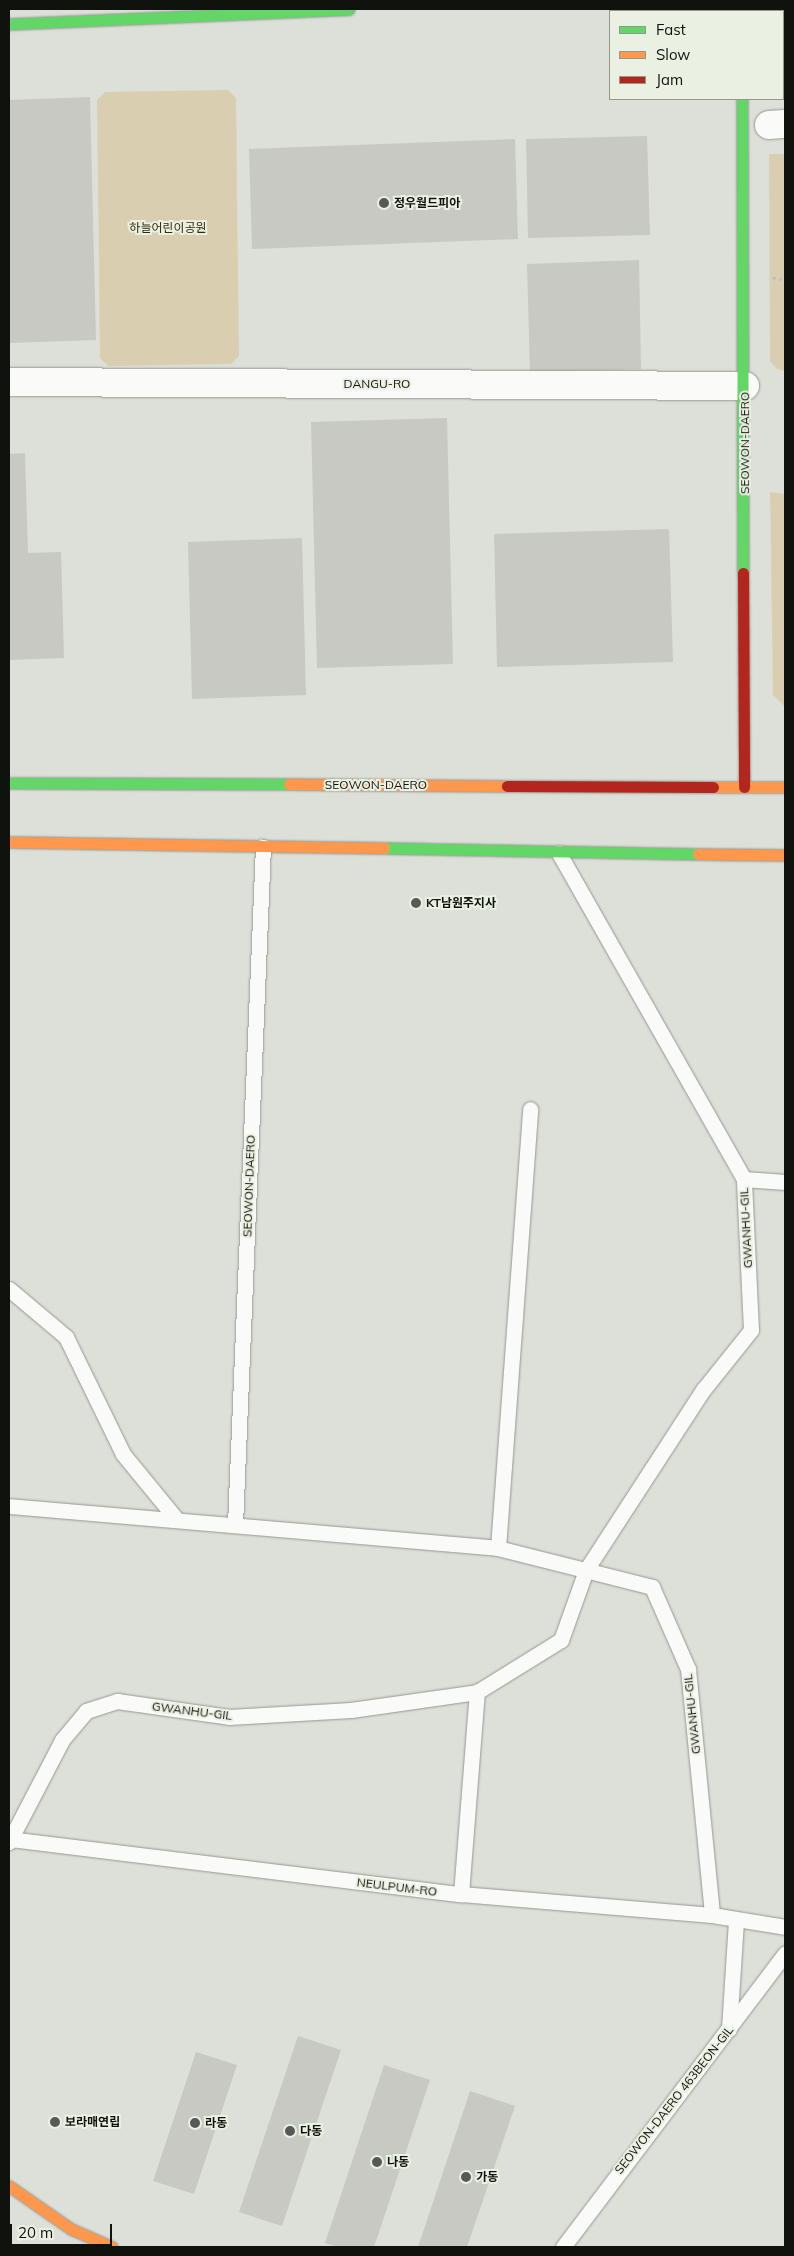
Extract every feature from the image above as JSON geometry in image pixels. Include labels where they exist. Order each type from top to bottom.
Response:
[{"type":"street","points":[[9,24],[349,9]]},
{"type":"street","name":"SEOWON-DAERO","points":[[742,100],[745,386],[744,787]]},
{"type":"street","name":"DANGU-RO","points":[[9,382],[745,386]]},
{"type":"street","name":"SEOWON-DAERO","points":[[9,783],[785,787]]},
{"type":"street","points":[[9,842],[559,853],[785,854]]},
{"type":"street","points":[[9,2186],[71,2228],[112,2247]]},
{"type":"lane","name":"SEOWON-DAERO","points":[[235,1525],[263,847]]},
{"type":"lane","name":"GWANHU-GIL","points":[[9,1840],[62,1740],[86,1711],[117,1701],[229,1717],[351,1710],[477,1692],[561,1640],[586,1570],[703,1390],[751,1330],[744,1179],[559,853]]},
{"type":"lane","points":[[498,1548],[530,1109]]},
{"type":"lane","points":[[744,1179],[785,1182]]},
{"type":"lane","points":[[9,1289],[66,1337],[123,1454],[177,1520]]},
{"type":"lane","name":"GWANHU-GIL","points":[[9,1506],[498,1548],[652,1587],[688,1669],[712,1915]]},
{"type":"lane","points":[[461,1894],[477,1692]]},
{"type":"lane","name":"NEULPUM-RO","points":[[9,1840],[461,1894],[712,1915],[785,1927]]},
{"type":"lane","points":[[729,2029],[736,1920]]},
{"type":"lane","name":"SEOWON-DAERO 463BEON-GIL","points":[[562,2247],[729,2029],[785,1952]]},
{"type":"path","points":[[771,278],[785,279]]},
{"type":"green space","name":"하늘어린이공원","points":[[228,90],[236,98],[239,356],[231,364],[108,366],[100,358],[97,100],[105,92]]},
{"type":"green space","points":[[769,154],[785,154],[785,371],[777,369],[770,361]]},
{"type":"green space","points":[[770,492],[785,494],[785,707],[773,695]]},
{"type":"building","points":[[90,97],[96,340],[9,343],[9,100]]},
{"type":"building","points":[[647,136],[650,235],[528,238],[526,139]]},
{"type":"building","name":"정우월드피아","points":[[515,139],[518,239],[252,249],[249,149]]},
{"type":"building","points":[[639,260],[641,369],[530,372],[527,264]]},
{"type":"building","points":[[447,418],[453,664],[317,668],[311,422]]},
{"type":"building","points":[[25,453],[28,553],[61,552],[64,658],[9,660],[9,454]]},
{"type":"building","points":[[669,529],[673,662],[497,667],[494,534]]},
{"type":"building","points":[[302,538],[306,695],[192,699],[188,542]]},
{"type":"building","name":"다동","points":[[298,2036],[341,2050],[282,2226],[239,2212]]},
{"type":"building","name":"라동","points":[[196,2052],[237,2065],[194,2194],[153,2181]]},
{"type":"building","name":"나동","points":[[384,2065],[430,2080],[374,2247],[338,2247],[325,2243]]},
{"type":"building","name":"가동","points":[[470,2091],[515,2106],[467,2247],[418,2247]]},
{"type":"traffic: fast","points":[[9,24],[349,9]]},
{"type":"traffic: fast","points":[[742,100],[743,573]]},
{"type":"traffic: fast","points":[[9,783],[289,784]]},
{"type":"traffic: fast","points":[[384,848],[698,854]]},
{"type":"traffic: slow","points":[[289,784],[507,786]]},
{"type":"traffic: slow","points":[[713,787],[785,787]]},
{"type":"traffic: slow","points":[[9,842],[384,848]]},
{"type":"traffic: slow","points":[[698,854],[785,855]]},
{"type":"traffic: slow","points":[[9,2186],[71,2229],[112,2247]]},
{"type":"traffic: jam","points":[[743,573],[744,787]]},
{"type":"traffic: jam","points":[[507,786],[713,787]]},
{"type":"place","name":"정우월드피아","points":[[384,203]]},
{"type":"place","name":"KT남원주지사","points":[[416,903]]},
{"type":"place","name":"보라매연립","points":[[55,2122]]},
{"type":"place","name":"라동","points":[[195,2123]]},
{"type":"place","name":"다동","points":[[290,2131]]},
{"type":"place","name":"나동","points":[[377,2162]]},
{"type":"place","name":"가동","points":[[466,2177]]}]
